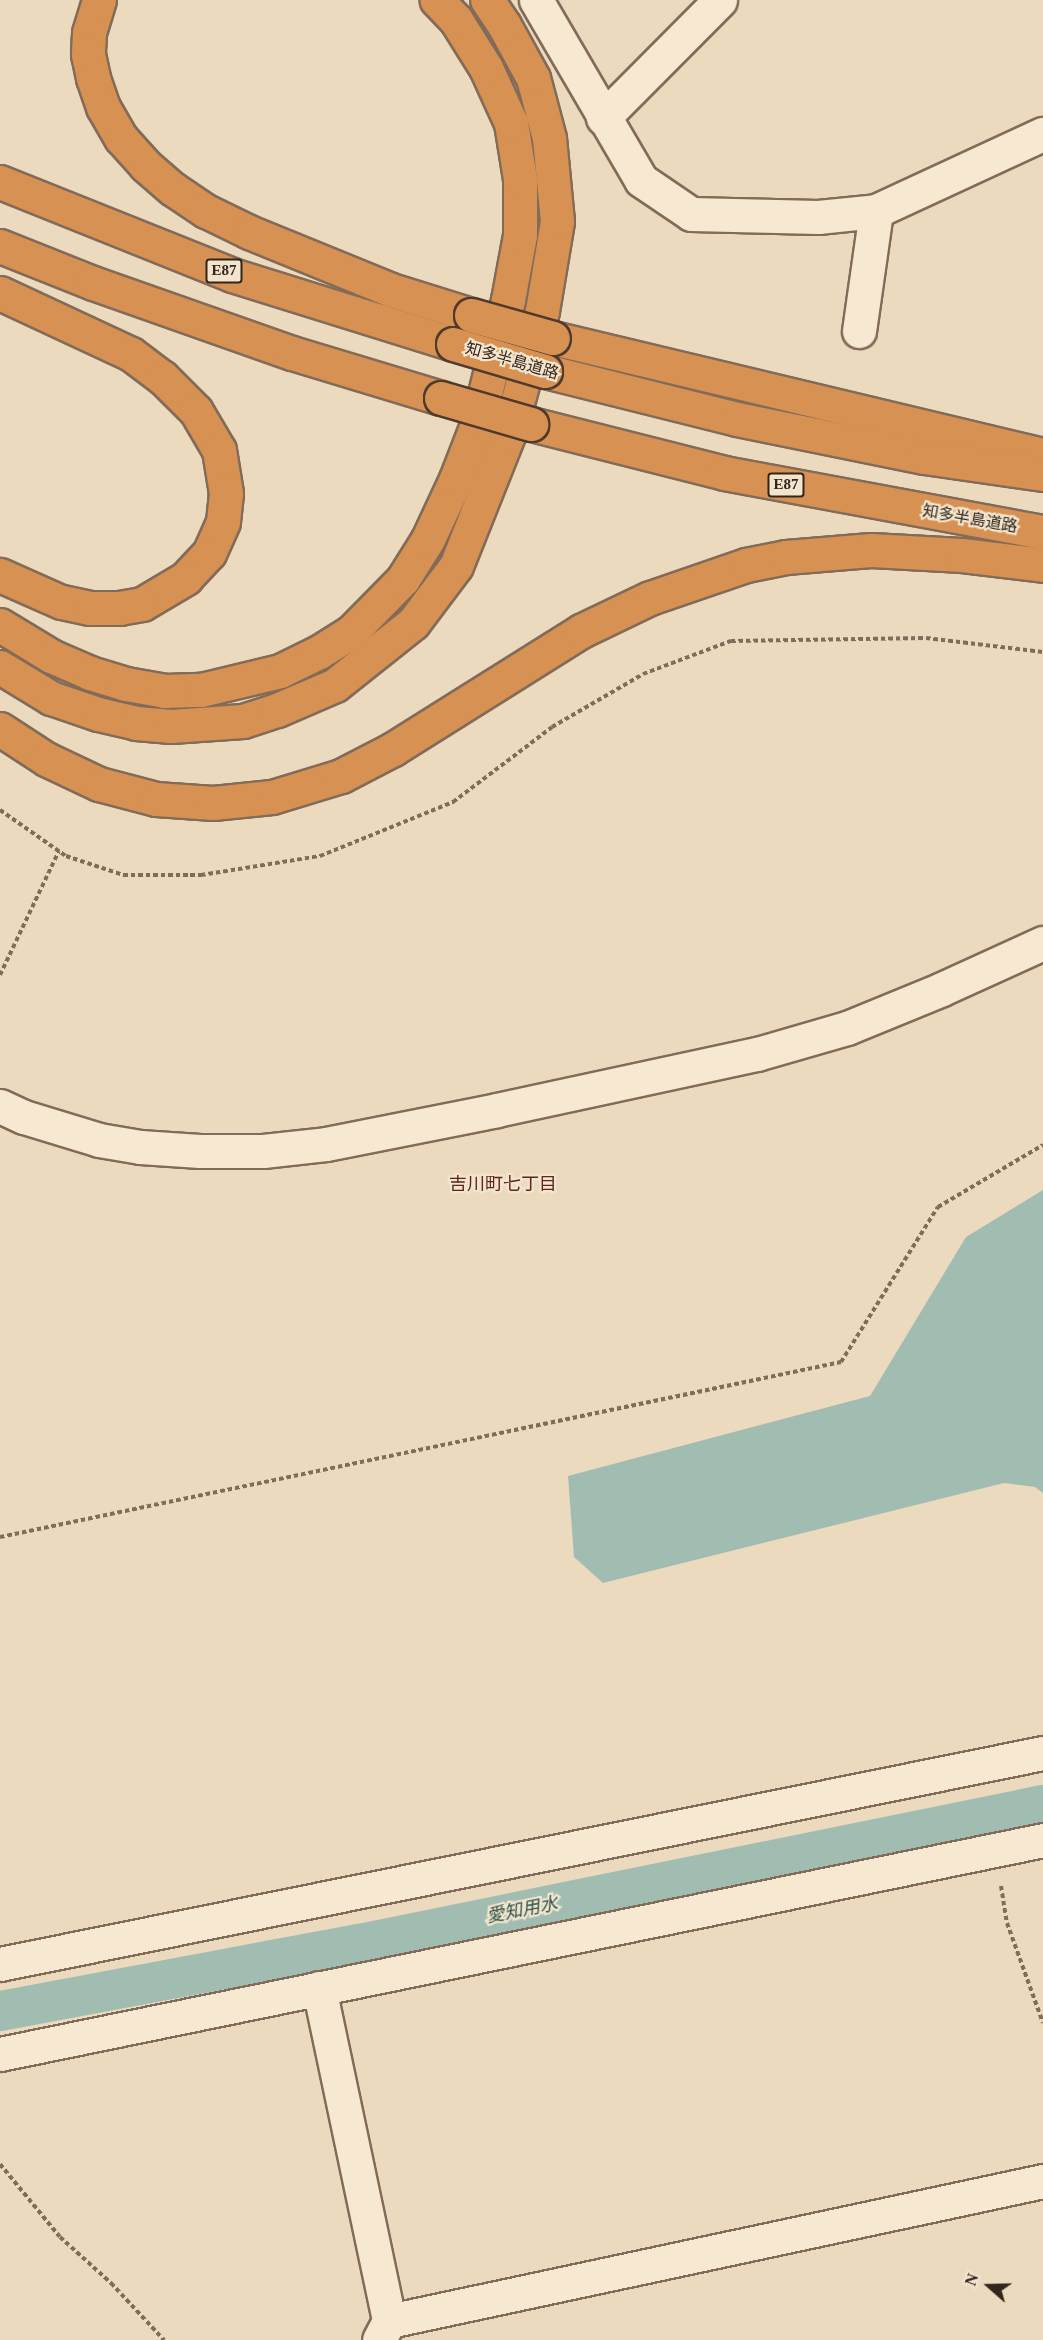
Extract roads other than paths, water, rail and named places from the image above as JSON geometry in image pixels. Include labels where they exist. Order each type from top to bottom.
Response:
[{"type":"highway","points":[[99,0],[89,33],[88,54],[103,107],[121,138],[145,165],[173,189],[206,211],[249,232],[391,290],[471,315],[553,338],[1043,455]]},
{"type":"highway","points":[[0,625],[51,656],[90,673],[126,684],[164,691],[201,690],[280,671],[319,652],[351,632],[403,579],[428,539],[456,479],[478,422],[508,300],[520,235],[520,179],[511,123],[480,58],[456,20],[438,0]]},
{"type":"highway","points":[[0,667],[51,698],[98,714],[136,723],[211,725],[243,721],[277,710],[344,679],[413,623],[456,566],[509,434],[542,311],[557,221],[549,138],[532,78],[504,25],[487,0]]},
{"type":"highway","name":"知多半島道路","points":[[0,182],[232,275],[453,344],[545,370],[772,426],[924,458],[1043,474]]},
{"type":"highway","name":"知多半島道路","points":[[0,246],[93,283],[292,353],[531,424],[724,473],[1043,532]]},
{"type":"highway","points":[[0,293],[131,354],[162,377],[196,411],[219,450],[226,493],[223,522],[209,553],[186,578],[142,604],[120,608],[90,608],[61,602],[0,575]]},
{"type":"highway","points":[[0,729],[46,759],[99,784],[156,799],[213,803],[272,797],[341,776],[393,749],[581,631],[650,598],[746,564],[786,557],[872,550],[962,555],[1043,565]]},
{"type":"street","points":[[536,0],[641,180],[692,214],[818,217],[876,212],[1043,134]]},
{"type":"street","points":[[603,118],[720,0]]},
{"type":"street","points":[[859,331],[876,212]]},
{"type":"street","points":[[0,1106],[99,1140],[140,1147],[200,1151],[263,1151],[326,1144],[757,1054],[847,1028],[942,989],[1043,943]]},
{"type":"street","points":[[0,1964],[1043,1753]]},
{"type":"street","points":[[0,2054],[1043,1840]]},
{"type":"street","points":[[319,1988],[384,2331],[1043,2181]]},
{"type":"waterway","name":"愛知用水","points":[[0,2011],[359,1944],[1043,1805]]},
{"type":"district","name":"吉川町七丁目","points":[[503,1184]]}]
